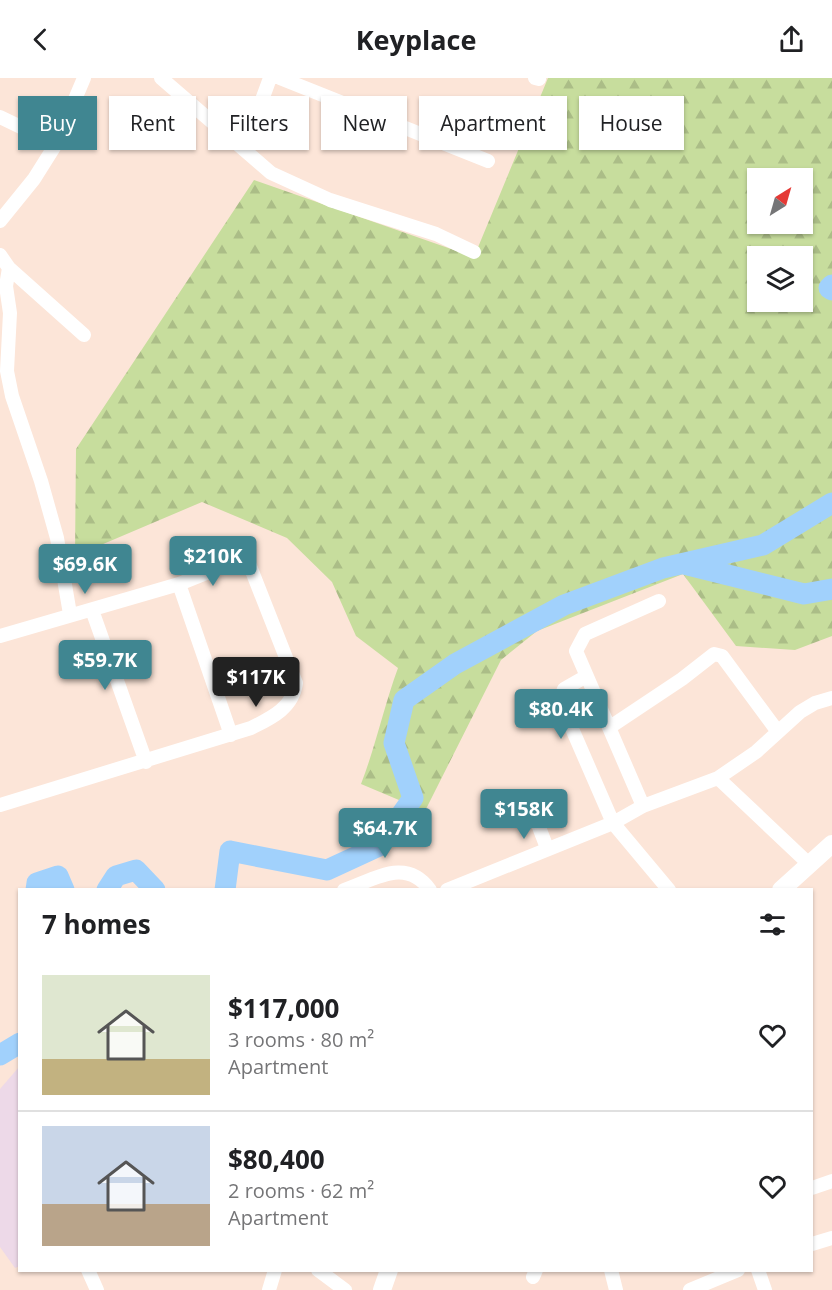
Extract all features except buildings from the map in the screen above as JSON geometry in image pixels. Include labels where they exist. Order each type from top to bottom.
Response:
[{"type":"main road","points":[[784,888],[832,844]]},
{"type":"main road","points":[[382,1290],[388,1272]]},
{"type":"street","points":[[76,96],[84,78]]},
{"type":"street","points":[[161,78],[208,118]]},
{"type":"street","points":[[263,96],[270,78]]},
{"type":"street","points":[[280,78],[488,161]]},
{"type":"street","points":[[0,117],[18,126]]},
{"type":"street","points":[[0,221],[34,178],[52,150]]},
{"type":"street","points":[[245,150],[271,173],[293,184],[330,200],[436,234],[474,252]]},
{"type":"street","points":[[0,255],[9,268],[84,334]]},
{"type":"street","points":[[9,268],[6,286],[10,313],[7,371],[12,396],[41,481],[57,538],[70,614]]},
{"type":"street","points":[[0,636],[179,584],[238,559],[247,562],[296,683],[290,701],[278,713],[231,735],[0,805]]},
{"type":"street","points":[[179,584],[231,735]]},
{"type":"street","points":[[643,806],[610,727],[585,677],[576,651],[585,634],[659,601]]},
{"type":"street","points":[[92,610],[146,762]]},
{"type":"street","points":[[610,727],[714,654],[722,656],[778,732]]},
{"type":"street","points":[[585,677],[567,686],[561,698],[613,823],[667,888]]},
{"type":"street","points":[[452,888],[613,823],[643,806],[718,778],[756,752],[807,707],[832,698]]},
{"type":"street","points":[[718,778],[809,864]]},
{"type":"street","points":[[534,814],[547,848]]},
{"type":"street","points":[[350,888],[396,872],[406,871],[421,878],[428,888]]},
{"type":"street","points":[[813,1188],[832,1181]]},
{"type":"street","points":[[813,1244],[832,1238]]},
{"type":"street","points":[[89,1272],[97,1290]]},
{"type":"street","points":[[269,1290],[274,1272]]},
{"type":"street","points":[[321,1272],[345,1290]]},
{"type":"street","points":[[611,1272],[616,1290]]},
{"type":"street","points":[[690,1290],[733,1272]]},
{"type":"street","points":[[759,1272],[765,1290]]},
{"type":"shaded area","points":[[18,1068],[18,1267],[15,1268],[0,1247],[0,1089]]},
{"type":"green space","points":[[548,78],[832,78],[832,276],[826,294],[832,299],[832,636],[795,650],[736,646],[683,574],[537,631],[501,660],[425,811],[361,784],[398,668],[356,636],[332,582],[287,538],[202,502],[75,556],[76,449],[254,180],[474,257],[518,150],[567,150],[567,96],[541,96]]},
{"type":"waterway","points":[[832,285],[829,288],[832,290]]},
{"type":"waterway","points":[[225,888],[230,851],[327,870],[379,846],[413,798],[394,743],[404,700],[455,664],[564,605],[663,568],[763,545],[832,503]]},
{"type":"waterway","points":[[684,564],[804,594],[832,589]]},
{"type":"waterway","points":[[108,888],[116,876],[136,870],[153,888]]},
{"type":"waterway","points":[[36,888],[37,883],[58,876],[63,888]]},
{"type":"waterway","points":[[0,1055],[18,1044]]}]
